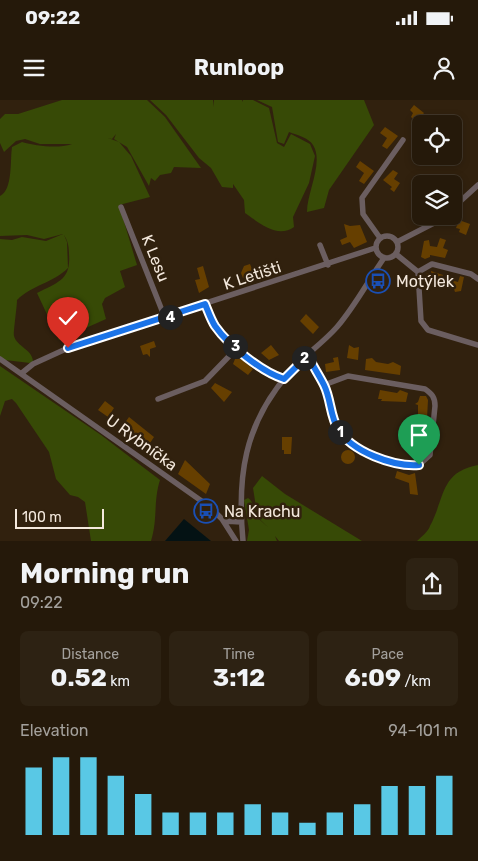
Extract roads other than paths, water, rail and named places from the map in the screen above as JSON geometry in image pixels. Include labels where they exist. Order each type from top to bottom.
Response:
[{"type":"street","points":[[380,238],[363,214],[362,198],[403,140]]},
{"type":"street","points":[[462,200],[478,185]]},
{"type":"street","name":"K Lesu","points":[[121,207],[165,318]]},
{"type":"street","points":[[397,242],[430,225]]},
{"type":"street","points":[[392,237],[397,242],[396,254],[390,258],[378,255],[375,248],[380,238],[392,237]]},
{"type":"street","points":[[320,245],[328,265]]},
{"type":"street","name":"K Letišti","points":[[22,373],[33,364],[68,348],[328,265],[375,248]]},
{"type":"street","points":[[396,254],[418,272],[421,321],[424,326],[428,330],[453,339],[478,345]]},
{"type":"street","points":[[243,541],[240,494],[244,458],[268,400],[284,379],[339,325],[384,258]]},
{"type":"street","points":[[418,272],[432,264],[438,264],[472,274],[478,279]]},
{"type":"street","points":[[205,304],[215,326],[238,348],[256,364],[284,379]]},
{"type":"street","points":[[158,399],[205,381],[238,348]]},
{"type":"street","points":[[308,355],[324,385],[333,418],[344,438],[374,456],[396,465],[419,465],[430,456],[435,406],[435,398],[431,393],[425,389],[348,376],[324,385]]},
{"type":"street","points":[[0,360],[22,373]]},
{"type":"street","name":"U Rybníčka","points":[[22,373],[210,507],[224,521],[236,541]]},
{"type":"street","points":[[224,521],[241,522]]},
{"type":"place","name":"Motýlek","points":[[378,281]]},
{"type":"place","name":"Na Krachu","points":[[206,511]]}]
